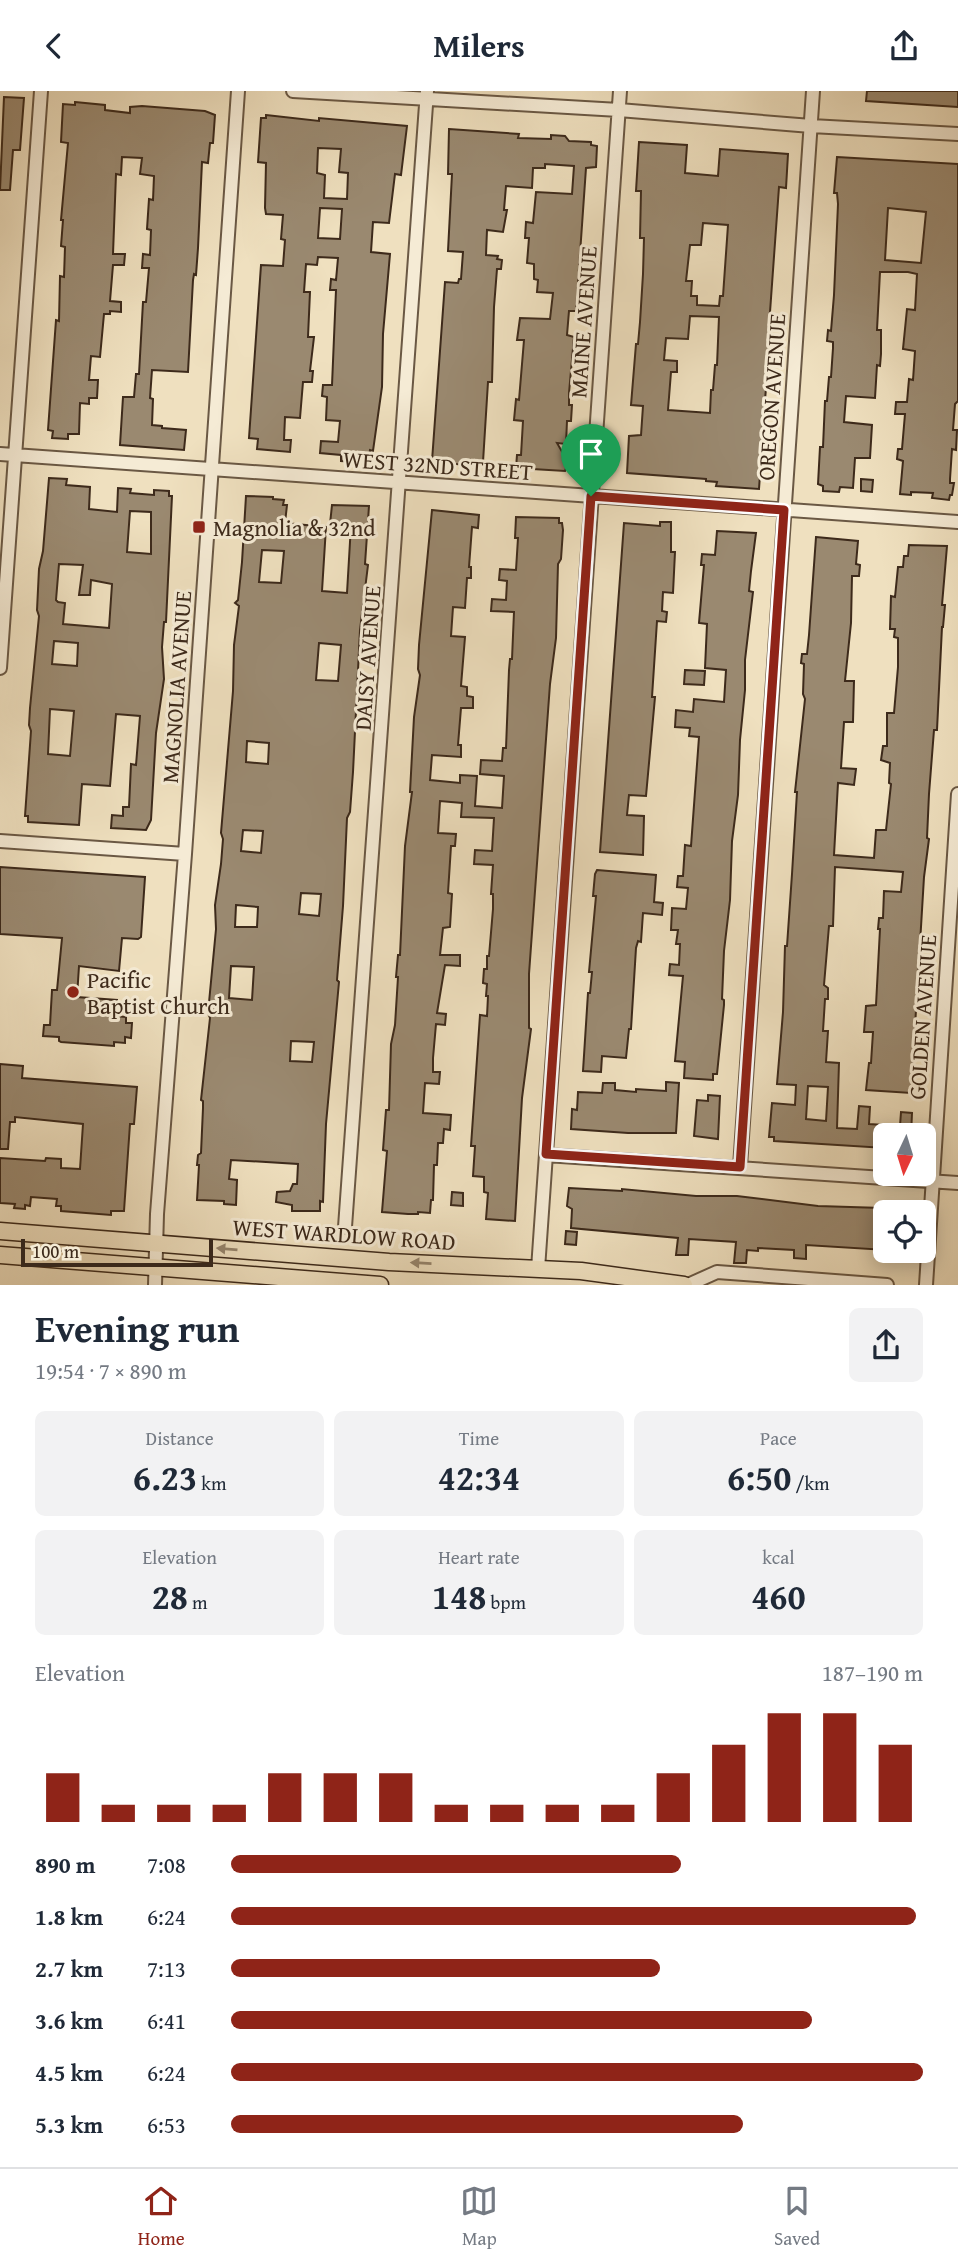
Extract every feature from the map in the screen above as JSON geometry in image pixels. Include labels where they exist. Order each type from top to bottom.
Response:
[{"type":"main road","name":"WEST WARDLOW ROAD","points":[[0,1231],[376,1261],[581,1271],[686,1285]]},
{"type":"main road","name":"WEST WARDLOW ROAD","points":[[0,1255],[380,1285]]},
{"type":"street","points":[[0,668],[41,91]]},
{"type":"street","name":"MAGNOLIA AVENUE","points":[[155,1285],[239,91]]},
{"type":"street","points":[[293,91],[427,95],[811,126],[958,134]]},
{"type":"street","name":"MAINE AVENUE","points":[[538,1269],[620,91]]},
{"type":"street","name":"OREGON AVENUE","points":[[740,1167],[813,91]]},
{"type":"street","name":"DAISY AVENUE","points":[[345,1227],[427,95]]},
{"type":"street","name":"WEST 32ND STREET","points":[[0,454],[958,522]]},
{"type":"street","name":"GOLDEN AVENUE","points":[[936,1123],[958,794]]},
{"type":"street","points":[[0,841],[186,854]]},
{"type":"street","points":[[546,1154],[873,1177]]},
{"type":"street","points":[[936,1182],[958,1183]]},
{"type":"street","name":"GOLDEN AVENUE","points":[[926,1285],[932,1187]]},
{"type":"street","points":[[686,1285],[717,1272],[887,1285]]},
{"type":"building","points":[[867,91],[958,91],[958,107],[866,101]]},
{"type":"building","points":[[4,97],[24,98],[20,150],[13,150],[10,190],[0,190]]},
{"type":"building","points":[[75,102],[105,105],[105,110],[130,113],[130,107],[142,106],[205,111],[215,115],[208,163],[202,162],[188,372],[152,370],[152,425],[186,430],[184,450],[120,445],[123,397],[134,397],[136,374],[139,374],[143,302],[146,302],[149,268],[142,268],[143,254],[150,255],[151,230],[147,229],[149,199],[153,200],[154,176],[140,174],[142,158],[122,157],[121,175],[116,174],[113,254],[125,254],[124,265],[113,265],[110,301],[121,302],[121,312],[110,311],[110,314],[104,314],[100,357],[91,356],[89,380],[98,380],[97,398],[89,398],[89,404],[80,403],[79,434],[68,434],[68,439],[52,438],[53,431],[48,430],[56,320],[59,321],[60,276],[64,277],[65,247],[61,246],[61,220],[68,143],[61,142],[63,104],[75,105]]},
{"type":"building","points":[[266,115],[319,121],[319,118],[407,126],[401,175],[395,174],[389,223],[373,222],[371,252],[390,254],[383,334],[382,387],[373,451],[370,450],[369,456],[356,455],[356,462],[341,461],[341,455],[320,453],[321,441],[338,442],[340,421],[326,420],[327,397],[322,396],[323,385],[332,385],[336,290],[330,290],[331,279],[336,280],[338,258],[318,257],[317,265],[306,264],[304,292],[310,292],[308,337],[314,337],[310,371],[313,371],[312,382],[303,382],[300,418],[285,417],[284,440],[291,440],[290,452],[257,449],[258,439],[249,438],[261,265],[283,266],[285,240],[281,239],[283,215],[266,214],[265,208],[266,163],[258,162],[261,118],[266,118]],"holes":[[[318,148],[341,149],[339,172],[348,173],[347,199],[324,198],[325,175],[317,173]],[[320,208],[342,209],[340,239],[318,238]]]},
{"type":"building","points":[[449,129],[519,134],[518,138],[551,139],[551,135],[565,136],[569,141],[591,142],[591,145],[597,146],[596,167],[586,168],[576,311],[569,311],[567,335],[574,337],[569,393],[569,405],[572,405],[571,421],[567,421],[566,444],[557,443],[568,462],[565,471],[516,468],[517,455],[521,455],[523,421],[514,420],[516,399],[519,400],[524,340],[517,340],[520,318],[550,319],[553,293],[537,292],[538,280],[534,279],[534,264],[527,263],[529,238],[525,238],[526,222],[533,223],[536,192],[572,194],[574,166],[545,164],[545,168],[533,168],[532,188],[506,186],[504,210],[507,210],[503,232],[487,230],[486,255],[498,256],[497,259],[502,260],[501,269],[497,269],[492,382],[488,382],[483,462],[472,461],[471,466],[432,461],[445,282],[458,283],[461,279],[463,252],[448,251],[452,174],[448,174]]},
{"type":"building","points":[[639,142],[687,145],[685,173],[718,176],[720,149],[788,154],[786,188],[779,187],[762,435],[764,461],[761,461],[759,489],[716,486],[717,482],[706,479],[627,473],[629,436],[641,435],[643,406],[631,405],[640,322],[644,238],[640,238],[641,191],[636,191]],"holes":[[[703,223],[728,225],[723,296],[720,296],[719,306],[697,305],[697,296],[691,296],[692,281],[686,281],[690,245],[701,245]],[[690,316],[719,317],[717,365],[711,390],[710,413],[668,410],[671,372],[677,372],[677,361],[664,360],[666,338],[688,339]]]},
{"type":"building","points":[[837,157],[958,164],[958,401],[955,404],[953,430],[957,430],[956,450],[952,449],[950,479],[950,483],[954,483],[949,500],[932,498],[933,493],[900,494],[903,461],[897,459],[898,449],[902,449],[905,414],[895,414],[896,402],[907,402],[909,379],[913,380],[915,351],[903,349],[907,309],[915,310],[917,274],[908,272],[880,272],[877,330],[881,330],[881,354],[880,366],[877,365],[875,398],[846,396],[844,422],[872,425],[870,458],[855,458],[853,488],[840,487],[839,492],[823,491],[823,486],[818,484],[825,401],[831,377],[833,348],[833,342],[827,341],[828,330],[831,331],[834,295],[838,204],[837,193],[834,193]],"holes":[[[888,208],[926,212],[921,263],[885,260]]]},
{"type":"building","points":[[49,478],[67,479],[66,485],[90,487],[89,509],[117,512],[118,488],[131,489],[130,493],[154,495],[154,490],[169,491],[169,496],[172,496],[166,622],[162,647],[164,679],[156,733],[151,820],[146,830],[111,828],[112,815],[123,816],[123,807],[129,807],[131,764],[136,765],[140,716],[116,714],[110,786],[82,784],[79,825],[28,822],[28,816],[25,816],[30,708],[39,616],[39,569]],"holes":[[[130,511],[151,512],[151,554],[127,552]],[[59,564],[83,565],[79,595],[90,595],[91,580],[112,584],[109,628],[63,624],[65,603],[56,600]],[[54,641],[78,643],[77,666],[52,664]],[[50,709],[74,711],[70,756],[48,754]]]},
{"type":"building","points":[[861,479],[873,480],[872,492],[861,491]]},
{"type":"building","points":[[246,496],[284,500],[283,505],[287,505],[285,523],[326,527],[322,591],[347,593],[351,525],[330,524],[332,505],[369,506],[365,564],[368,565],[360,630],[353,772],[350,812],[347,818],[337,980],[339,982],[326,1124],[323,1202],[320,1201],[320,1211],[292,1211],[292,1205],[276,1202],[277,1192],[290,1191],[293,1184],[297,1184],[298,1164],[231,1160],[229,1179],[237,1180],[236,1205],[224,1204],[224,1201],[197,1200],[197,1165],[198,1155],[201,1153],[203,1108],[201,1100],[210,1018],[208,1013],[216,929],[215,905],[221,864],[234,645],[239,606],[235,603],[238,600]],"holes":[[[262,550],[284,551],[281,583],[259,582]],[[319,643],[341,645],[338,681],[316,680]],[[247,741],[269,743],[268,764],[246,762]],[[243,830],[263,831],[261,853],[241,851]],[[301,893],[321,894],[319,916],[299,914]],[[236,905],[258,907],[257,927],[235,927]],[[231,966],[254,967],[252,1000],[229,998]],[[291,1041],[314,1042],[312,1062],[290,1061]]]},
{"type":"building","points":[[432,510],[479,515],[478,528],[472,527],[469,567],[471,578],[467,578],[465,608],[453,607],[451,636],[465,637],[461,686],[467,687],[467,696],[473,697],[473,708],[461,708],[458,745],[461,745],[461,757],[432,755],[430,780],[460,783],[460,775],[477,776],[475,806],[502,808],[504,776],[480,774],[481,760],[502,761],[503,748],[506,748],[514,612],[491,611],[492,599],[506,600],[507,581],[499,580],[500,569],[516,570],[516,517],[559,518],[563,530],[561,559],[558,564],[556,638],[550,684],[529,974],[531,1029],[522,1098],[515,1221],[486,1219],[488,1193],[484,1192],[484,1177],[473,1176],[475,1146],[471,1146],[480,1015],[487,1016],[487,984],[483,983],[489,956],[493,909],[493,865],[474,864],[475,850],[492,851],[494,818],[461,817],[462,803],[440,801],[438,833],[456,834],[455,846],[451,846],[448,893],[452,894],[450,927],[443,928],[440,955],[460,955],[460,966],[445,965],[437,1013],[446,1014],[445,1025],[436,1024],[433,1058],[433,1072],[440,1072],[439,1084],[425,1083],[423,1113],[451,1115],[450,1130],[444,1129],[443,1143],[438,1143],[430,1213],[382,1212],[387,1151],[383,1150],[386,1110],[389,1110],[405,846],[412,792],[414,717],[420,675],[419,645]]},
{"type":"building","points":[[660,522],[671,522],[671,552],[675,552],[673,593],[663,592],[662,611],[667,612],[666,622],[657,621],[652,697],[655,697],[646,796],[629,795],[627,815],[644,816],[643,855],[600,852],[624,523],[660,526]]},
{"type":"building","points":[[717,531],[756,533],[749,591],[753,592],[745,660],[738,795],[724,951],[724,1005],[717,1074],[713,1074],[713,1080],[684,1078],[685,1062],[675,1061],[683,976],[669,975],[670,964],[679,965],[680,944],[676,944],[678,930],[671,930],[672,908],[686,909],[688,888],[677,887],[678,876],[683,876],[685,845],[691,846],[699,737],[689,736],[690,728],[675,727],[676,710],[693,712],[694,699],[724,702],[726,670],[705,668],[707,624],[699,623],[704,565],[701,565],[702,554],[715,555]]},
{"type":"building","points":[[816,537],[858,541],[856,564],[860,565],[859,576],[852,576],[851,623],[845,681],[854,681],[853,722],[844,722],[841,768],[856,769],[854,785],[838,783],[834,855],[874,858],[876,830],[886,830],[891,784],[890,763],[881,760],[883,746],[887,746],[887,713],[894,713],[898,667],[898,638],[894,637],[895,629],[890,629],[891,596],[895,597],[898,567],[903,567],[909,545],[947,546],[937,730],[934,730],[929,794],[929,839],[924,877],[911,1093],[866,1090],[873,1032],[864,1032],[866,1006],[876,1005],[879,918],[883,918],[884,891],[901,892],[903,872],[835,867],[833,926],[829,926],[824,985],[828,988],[823,1031],[828,1031],[826,1062],[839,1063],[837,1128],[857,1129],[859,1106],[870,1107],[869,1124],[873,1124],[873,1147],[774,1141],[774,1137],[769,1137],[772,1103],[795,1105],[796,1085],[777,1084],[795,792],[805,699],[804,664],[801,663],[802,654],[807,654]],"holes":[[[808,1086],[828,1087],[826,1121],[806,1119]]]},
{"type":"building","points":[[685,670],[705,671],[704,685],[684,684]]},
{"type":"building","points":[[0,867],[145,877],[141,937],[122,938],[119,971],[79,966],[77,997],[117,1000],[116,1016],[126,1017],[126,1023],[132,1023],[131,1038],[125,1037],[125,1043],[114,1042],[114,1046],[61,1042],[59,1037],[43,1036],[44,1025],[50,1025],[52,990],[57,990],[62,938],[0,934]]},
{"type":"building","points":[[597,870],[656,875],[654,902],[663,903],[662,915],[643,913],[641,942],[638,941],[636,948],[631,1029],[626,1058],[602,1056],[601,1072],[583,1071],[592,972],[589,972],[596,896],[593,896]]},
{"type":"building","points":[[0,1064],[23,1066],[22,1078],[137,1087],[134,1124],[130,1124],[124,1211],[111,1211],[111,1215],[61,1211],[61,1206],[56,1206],[57,1199],[31,1197],[30,1206],[25,1205],[25,1209],[14,1208],[15,1204],[0,1203],[0,1158],[45,1161],[46,1158],[61,1159],[61,1168],[80,1169],[83,1124],[15,1117],[15,1122],[10,1122],[8,1149],[0,1149]]},
{"type":"building","points":[[666,1082],[679,1083],[676,1133],[571,1129],[572,1109],[577,1110],[578,1092],[602,1093],[603,1083],[615,1083],[615,1090],[666,1091]]},
{"type":"building","points":[[708,1095],[720,1096],[718,1139],[694,1136],[697,1100],[708,1101]]},
{"type":"building","points":[[901,1112],[912,1113],[912,1123],[900,1123]]},
{"type":"building","points":[[569,1188],[737,1196],[818,1206],[873,1208],[873,1249],[806,1245],[806,1259],[794,1258],[794,1250],[758,1248],[758,1251],[747,1250],[746,1263],[734,1263],[736,1242],[689,1239],[688,1255],[676,1255],[678,1238],[571,1228],[572,1209],[567,1206]]},
{"type":"building","points":[[452,1192],[463,1193],[463,1206],[451,1205]]},
{"type":"building","points":[[566,1231],[577,1232],[576,1245],[565,1244]]},
{"type":"place","name":"Magnolia & 32nd","points":[[199,527]]},
{"type":"place","name":"Pacific Baptist Church","points":[[73,992]]},
{"type":"route","points":[[591,496],[784,510],[740,1167],[546,1154],[591,496]]}]
